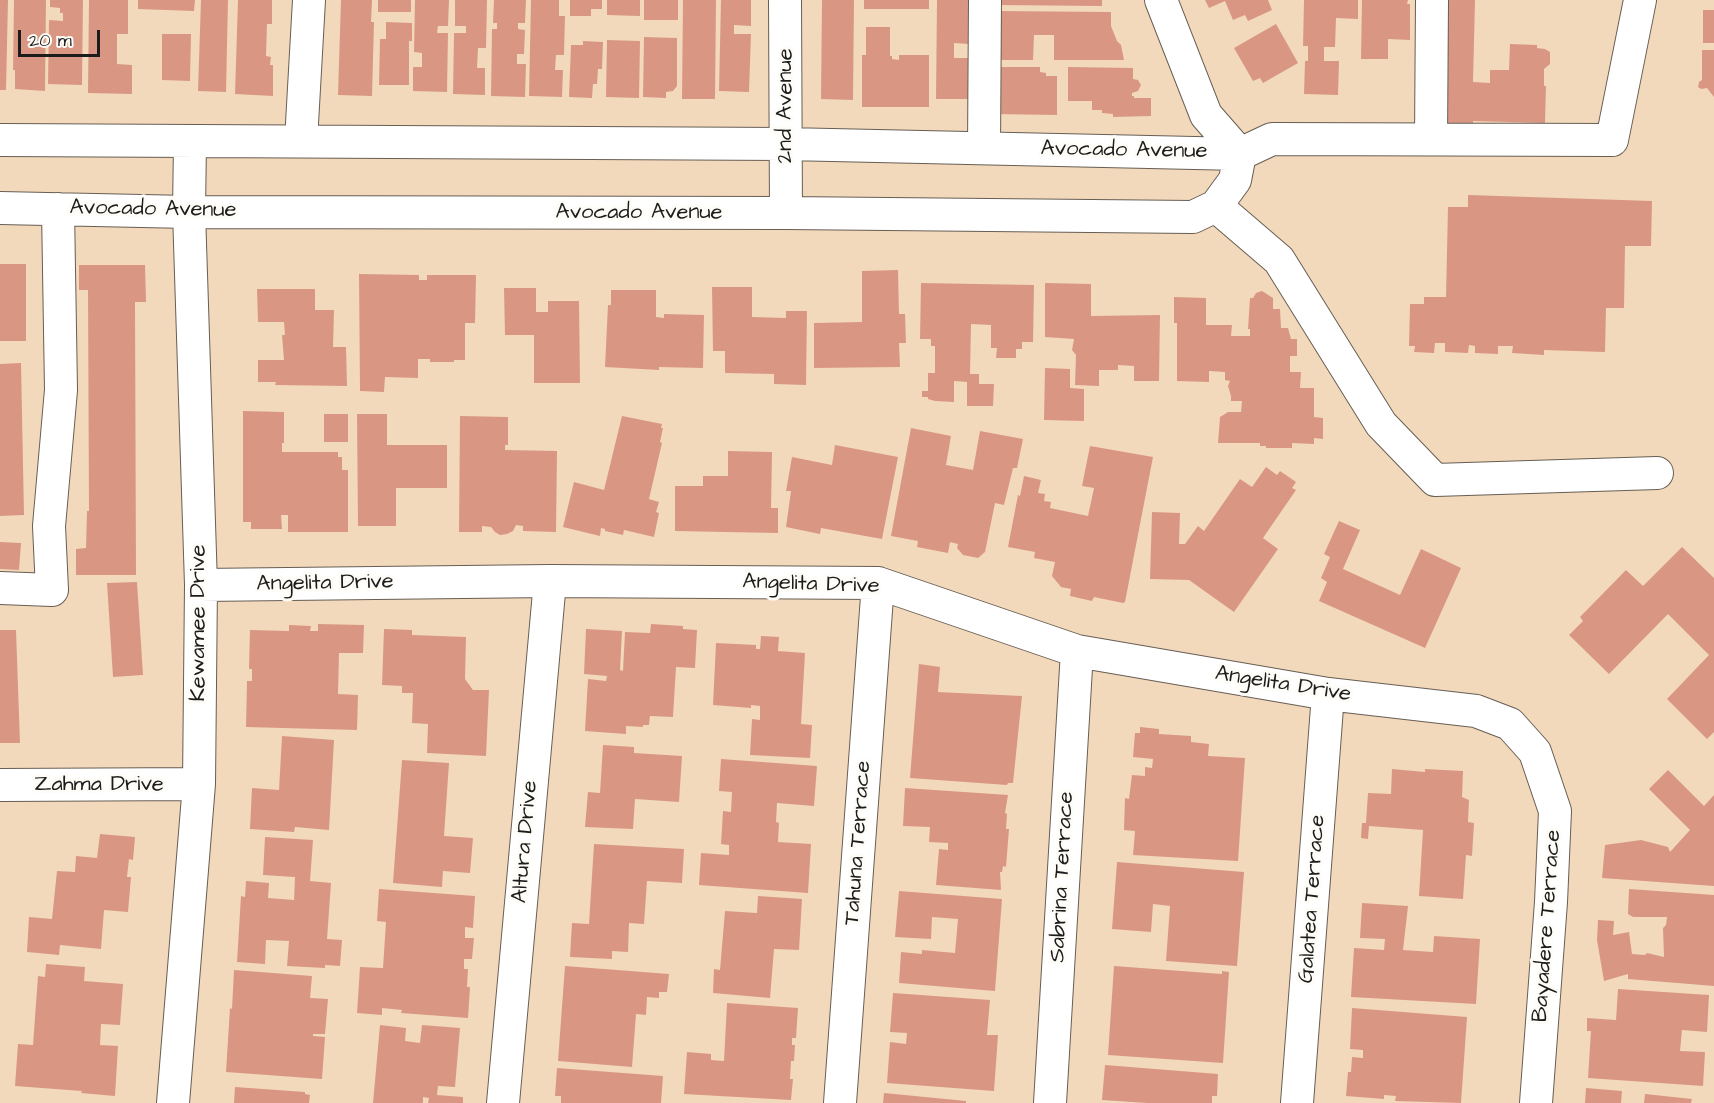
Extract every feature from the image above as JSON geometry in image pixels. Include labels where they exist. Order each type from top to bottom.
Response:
[{"type":"street","points":[[301,141],[309,0]]},
{"type":"street","name":"2nd Avenue","points":[[785,0],[786,213]]},
{"type":"street","points":[[984,148],[985,0]]},
{"type":"street","points":[[1161,0],[1206,116],[1240,154]]},
{"type":"street","points":[[1431,140],[1432,0]]},
{"type":"street","name":"Avocado Avenue","points":[[0,140],[786,144],[1240,154],[1272,139],[1612,140],[1640,0]]},
{"type":"street","name":"Kewamee Drive","points":[[173,1103],[199,784],[201,585],[189,212],[190,141]]},
{"type":"street","name":"Avocado Avenue","points":[[0,208],[189,212],[786,213],[1193,217],[1215,206],[1235,180],[1240,154]]},
{"type":"street","points":[[1215,206],[1279,260],[1381,424],[1435,480],[1657,473]]},
{"type":"street","points":[[0,588],[52,590],[49,526],[61,390],[58,209]]},
{"type":"street","name":"Angelita Drive","points":[[201,585],[550,581],[878,583],[1077,651],[1328,694],[1476,711],[1510,724],[1535,752]]},
{"type":"street","name":"Altura Drive","points":[[503,1103],[550,581]]},
{"type":"street","name":"Tahuna Terrace","points":[[840,1103],[878,583]]},
{"type":"street","name":"Sabrina Terrace","points":[[1050,1103],[1077,651]]},
{"type":"street","name":"Galatea Terrace","points":[[1297,1103],[1328,694]]},
{"type":"street","name":"Bayadere Terrace","points":[[1535,752],[1555,811],[1551,902],[1536,1103]]},
{"type":"street","name":"Zahma Drive","points":[[0,785],[199,784]]},
{"type":"building","points":[[0,0],[8,0],[6,90],[0,90]]},
{"type":"building","points":[[14,0],[46,0],[45,91],[15,89]]},
{"type":"building","points":[[50,0],[83,0],[82,85],[48,84],[49,20],[63,21],[60,8],[50,7]]},
{"type":"building","points":[[89,0],[128,0],[128,34],[117,34],[117,64],[132,65],[132,94],[88,93]]},
{"type":"building","points":[[138,0],[195,0],[194,11],[138,9]]},
{"type":"building","points":[[201,0],[228,0],[226,92],[198,91]]},
{"type":"building","points":[[238,0],[272,0],[272,24],[267,24],[266,56],[271,57],[270,65],[273,65],[273,96],[235,94]]},
{"type":"building","points":[[341,0],[372,0],[371,22],[374,22],[372,96],[338,95]]},
{"type":"building","points":[[378,0],[411,0],[411,12],[378,12]]},
{"type":"building","points":[[415,0],[449,0],[448,26],[438,26],[437,33],[448,33],[447,92],[413,91],[413,67],[422,67],[422,53],[414,52]]},
{"type":"building","points":[[455,0],[487,0],[486,48],[478,48],[477,68],[485,68],[485,95],[453,94],[454,33],[466,33],[466,26],[455,26]]},
{"type":"building","points":[[494,0],[526,0],[525,23],[518,23],[518,29],[525,30],[524,54],[517,54],[517,64],[526,64],[525,97],[491,96],[492,29],[497,29],[497,23],[493,23]]},
{"type":"building","points":[[531,0],[559,0],[559,16],[565,16],[564,55],[556,55],[555,70],[563,70],[562,97],[529,96]]},
{"type":"building","points":[[570,0],[602,0],[602,9],[591,9],[591,16],[570,16]]},
{"type":"building","points":[[607,0],[640,0],[640,16],[607,15]]},
{"type":"building","points":[[644,0],[678,0],[678,20],[644,20]]},
{"type":"building","points":[[683,0],[716,0],[715,99],[682,99]]},
{"type":"building","points":[[721,0],[751,0],[751,26],[734,25],[734,34],[751,34],[749,92],[719,91]]},
{"type":"building","points":[[822,0],[854,0],[853,100],[821,99]]},
{"type":"building","points":[[864,0],[929,0],[929,9],[864,9]]},
{"type":"building","points":[[937,0],[970,0],[969,44],[954,43],[954,58],[968,58],[968,99],[936,99]]},
{"type":"building","points":[[994,0],[1102,0],[1102,6],[994,5]]},
{"type":"building","points":[[1205,0],[1268,0],[1272,10],[1248,21],[1245,15],[1233,20],[1225,1],[1209,8]]},
{"type":"building","points":[[1304,0],[1358,0],[1358,19],[1336,18],[1335,47],[1324,47],[1324,61],[1339,61],[1338,95],[1304,94],[1308,46],[1303,46]]},
{"type":"building","points":[[1362,0],[1408,0],[1407,4],[1410,4],[1410,40],[1388,39],[1388,59],[1361,59]]},
{"type":"building","points":[[1437,0],[1475,0],[1473,82],[1490,83],[1490,70],[1509,70],[1510,44],[1537,45],[1537,48],[1550,52],[1550,64],[1544,69],[1545,123],[1473,121],[1473,124],[1434,123]]},
{"type":"building","points":[[1703,10],[1714,10],[1714,43],[1703,43]]},
{"type":"building","points":[[993,11],[1111,12],[1111,26],[1121,45],[1124,60],[1054,60],[1054,35],[1034,35],[1033,60],[993,60]]},
{"type":"building","points":[[386,22],[412,23],[412,41],[409,41],[409,85],[379,85],[380,39],[386,39]]},
{"type":"building","points":[[1276,24],[1298,63],[1263,83],[1260,78],[1253,81],[1234,48]]},
{"type":"building","points":[[866,27],[890,27],[890,56],[892,59],[899,60],[899,55],[929,55],[929,107],[862,107],[862,55],[866,55]]},
{"type":"building","points":[[162,34],[191,34],[190,81],[162,80]]},
{"type":"building","points":[[644,37],[677,38],[677,86],[673,91],[666,92],[666,98],[643,97]]},
{"type":"building","points":[[607,40],[640,41],[639,98],[606,97]]},
{"type":"building","points":[[583,41],[603,42],[602,69],[598,69],[597,84],[593,84],[592,98],[569,97],[571,45],[583,45]]},
{"type":"building","points":[[1702,50],[1714,50],[1714,97],[1707,88],[1698,87],[1702,80]]},
{"type":"building","points":[[993,67],[1040,67],[1040,72],[1046,73],[1046,76],[1057,76],[1057,115],[993,114]]},
{"type":"building","points":[[1068,67],[1133,68],[1133,79],[1138,80],[1141,85],[1138,91],[1132,93],[1132,96],[1151,98],[1151,116],[1113,117],[1113,114],[1102,113],[1102,110],[1092,110],[1092,101],[1068,101]]},
{"type":"building","points":[[1468,195],[1652,201],[1651,246],[1625,246],[1624,308],[1606,308],[1605,352],[1544,350],[1544,355],[1512,353],[1513,346],[1498,346],[1498,354],[1475,353],[1475,346],[1469,345],[1468,353],[1445,352],[1445,343],[1435,343],[1434,353],[1414,352],[1415,346],[1409,346],[1410,304],[1424,304],[1424,297],[1446,297],[1448,207],[1468,207]]},
{"type":"building","points":[[0,264],[26,264],[26,341],[0,341]]},
{"type":"building","points":[[79,265],[145,265],[146,302],[135,302],[136,575],[76,575],[76,549],[86,548],[87,511],[89,511],[88,290],[79,290]]},
{"type":"building","points":[[898,270],[899,314],[905,314],[906,343],[899,343],[900,367],[814,368],[814,323],[862,322],[862,271]]},
{"type":"building","points":[[359,274],[419,275],[419,280],[427,280],[427,275],[476,275],[475,323],[465,323],[465,360],[430,362],[430,359],[418,359],[418,378],[385,377],[384,392],[360,391]]},
{"type":"building","points":[[921,283],[1034,285],[1033,342],[1022,342],[1022,349],[1016,349],[1016,358],[996,358],[997,348],[991,348],[991,325],[971,324],[970,374],[979,374],[979,384],[994,384],[993,406],[967,406],[967,382],[954,381],[954,402],[935,401],[922,397],[922,391],[928,391],[928,373],[935,373],[935,346],[931,346],[931,339],[920,339]]},
{"type":"building","points":[[1045,283],[1091,284],[1091,316],[1160,315],[1159,381],[1134,381],[1134,366],[1118,365],[1118,370],[1099,370],[1099,386],[1075,385],[1076,355],[1072,350],[1074,339],[1045,337]]},
{"type":"building","points":[[712,287],[752,287],[752,317],[786,318],[786,311],[807,311],[806,385],[774,384],[774,374],[725,373],[725,351],[713,351]]},
{"type":"building","points":[[504,288],[536,288],[536,312],[548,312],[548,301],[579,301],[580,383],[534,383],[534,335],[505,335]]},
{"type":"building","points":[[257,289],[315,289],[315,310],[334,310],[333,347],[346,347],[347,386],[275,385],[276,382],[258,382],[258,360],[284,360],[282,335],[285,335],[284,322],[258,322]]},
{"type":"building","points":[[611,290],[656,290],[656,317],[664,318],[664,314],[704,315],[703,368],[659,367],[659,370],[605,367],[608,305],[611,305]]},
{"type":"building","points":[[1262,291],[1273,298],[1273,309],[1280,309],[1281,328],[1288,328],[1291,339],[1297,339],[1297,356],[1290,356],[1290,372],[1301,372],[1300,388],[1314,388],[1314,417],[1323,418],[1323,439],[1314,438],[1314,444],[1292,443],[1292,448],[1266,448],[1266,446],[1260,446],[1260,443],[1218,443],[1220,417],[1228,412],[1241,412],[1242,401],[1231,401],[1228,386],[1230,381],[1225,380],[1225,372],[1209,371],[1209,382],[1177,381],[1177,323],[1174,323],[1174,297],[1206,298],[1206,325],[1232,325],[1231,336],[1250,336],[1250,329],[1248,329],[1250,298]]},
{"type":"building","points":[[21,363],[24,515],[0,516],[0,364]]},
{"type":"building","points":[[1045,368],[1070,369],[1070,388],[1084,389],[1084,421],[1044,420]]},
{"type":"building","points":[[243,411],[284,412],[282,452],[338,452],[338,457],[342,457],[342,470],[348,470],[348,532],[288,532],[288,515],[281,515],[282,529],[251,529],[251,522],[243,522]]},
{"type":"building","points":[[324,414],[348,414],[348,442],[324,442]]},
{"type":"building","points":[[357,414],[387,414],[387,445],[447,445],[447,488],[396,488],[396,526],[358,526]]},
{"type":"building","points":[[460,416],[508,417],[508,445],[505,445],[505,450],[557,451],[556,532],[523,531],[523,526],[516,525],[513,531],[500,535],[491,527],[482,526],[482,532],[459,532]]},
{"type":"building","points":[[622,416],[662,424],[660,442],[662,443],[649,499],[659,502],[654,537],[624,530],[623,535],[601,528],[600,536],[563,527],[574,482],[604,490]]},
{"type":"building","points":[[911,428],[951,436],[946,465],[973,470],[980,431],[1023,439],[1017,468],[1013,468],[1004,505],[995,503],[985,552],[978,558],[963,555],[957,548],[958,544],[950,542],[948,553],[917,547],[918,541],[891,536]]},
{"type":"building","points":[[835,445],[898,457],[882,539],[821,528],[820,534],[786,527],[791,491],[786,491],[792,457],[832,465]]},
{"type":"building","points":[[1090,446],[1153,457],[1123,603],[1094,597],[1092,601],[1070,596],[1071,589],[1061,587],[1052,576],[1055,562],[1034,558],[1035,552],[1008,547],[1024,476],[1041,480],[1038,493],[1045,494],[1044,501],[1051,502],[1050,508],[1088,516],[1094,488],[1082,486]]},
{"type":"building","points":[[728,451],[772,452],[771,508],[778,508],[778,533],[675,531],[675,486],[703,486],[703,476],[728,476]]},
{"type":"building","points":[[1266,467],[1277,475],[1280,471],[1296,482],[1292,488],[1296,490],[1263,538],[1278,549],[1234,612],[1189,580],[1150,579],[1152,512],[1180,513],[1179,544],[1185,544],[1198,526],[1204,531],[1240,479],[1252,487]]},
{"type":"building","points":[[1339,521],[1360,530],[1343,569],[1400,595],[1421,549],[1461,568],[1425,648],[1319,601],[1327,582],[1321,578],[1330,557],[1324,554]]},
{"type":"building","points":[[0,542],[21,543],[19,570],[0,569]]},
{"type":"building","points":[[1682,547],[1714,578],[1714,732],[1707,739],[1667,699],[1709,655],[1668,614],[1609,674],[1569,635],[1583,621],[1580,617],[1626,570],[1643,586]]},
{"type":"building","points":[[137,582],[143,675],[113,677],[107,583]]},
{"type":"building","points":[[318,624],[364,625],[363,653],[339,653],[338,694],[358,695],[357,730],[246,727],[247,681],[252,681],[252,669],[249,669],[250,630],[289,631],[289,625],[311,626],[310,631],[318,631]]},
{"type":"building","points":[[651,624],[683,626],[683,629],[697,630],[695,668],[676,667],[673,717],[650,716],[649,725],[626,726],[626,734],[585,731],[588,679],[606,681],[607,676],[584,674],[586,629],[622,631],[620,670],[623,671],[625,632],[650,633]]},
{"type":"building","points":[[384,629],[412,630],[412,635],[466,637],[465,679],[473,690],[489,690],[486,756],[427,753],[428,724],[412,723],[413,693],[402,693],[402,686],[382,685]]},
{"type":"building","points":[[0,630],[16,630],[20,743],[0,743]]},
{"type":"building","points":[[761,636],[779,637],[778,651],[805,653],[801,724],[812,725],[810,758],[750,755],[752,719],[760,720],[760,706],[751,705],[751,708],[713,705],[716,643],[756,645],[756,649],[760,649]]},
{"type":"building","points":[[919,664],[940,667],[938,692],[1022,696],[1013,783],[1007,785],[910,778]]},
{"type":"building","points":[[1140,727],[1159,729],[1159,734],[1191,736],[1191,742],[1209,744],[1208,756],[1245,758],[1238,861],[1133,855],[1135,831],[1124,830],[1125,798],[1129,799],[1132,775],[1145,776],[1145,767],[1152,768],[1153,759],[1133,757],[1135,733],[1140,733]]},
{"type":"building","points":[[282,736],[334,740],[329,830],[295,827],[294,832],[250,829],[252,788],[279,790]]},
{"type":"building","points":[[603,745],[634,747],[634,753],[682,756],[679,802],[635,799],[633,829],[585,827],[588,792],[600,793]]},
{"type":"building","points":[[721,759],[817,766],[814,806],[777,803],[778,842],[811,844],[808,893],[699,885],[701,853],[729,855],[729,845],[721,844],[723,811],[731,812],[732,792],[719,791]]},
{"type":"building","points":[[402,760],[449,763],[444,836],[473,838],[470,873],[443,871],[442,887],[393,883]]},
{"type":"building","points":[[1392,769],[1425,772],[1425,769],[1463,771],[1462,797],[1469,800],[1468,822],[1474,823],[1472,856],[1466,855],[1463,899],[1419,896],[1423,830],[1369,826],[1368,839],[1361,838],[1362,823],[1366,823],[1368,793],[1391,794]]},
{"type":"building","points":[[1668,770],[1704,806],[1714,795],[1714,886],[1602,878],[1605,845],[1641,840],[1668,847],[1670,852],[1690,830],[1649,789]]},
{"type":"building","points":[[905,788],[1008,795],[1005,813],[1007,814],[1006,829],[1009,829],[1006,867],[1003,866],[1000,872],[1001,890],[936,885],[939,849],[948,850],[948,843],[929,842],[930,827],[903,826]]},
{"type":"building","points":[[100,834],[135,837],[133,860],[129,859],[127,877],[131,877],[128,912],[104,910],[101,949],[60,945],[59,955],[27,952],[29,917],[52,919],[57,871],[75,872],[76,856],[97,858]]},
{"type":"building","points":[[265,837],[313,840],[310,881],[331,883],[327,939],[342,940],[340,966],[325,965],[325,968],[287,966],[289,941],[266,940],[265,964],[237,962],[241,896],[245,897],[246,881],[269,883],[268,898],[294,900],[295,877],[263,875]]},
{"type":"building","points":[[594,844],[684,849],[682,883],[647,881],[644,924],[629,923],[628,952],[612,951],[612,959],[570,957],[572,923],[589,924]]},
{"type":"building","points":[[1117,862],[1244,872],[1237,966],[1166,961],[1170,906],[1153,904],[1151,932],[1112,929]]},
{"type":"building","points":[[379,889],[475,896],[473,928],[465,927],[465,938],[474,938],[472,959],[464,959],[464,969],[468,969],[467,987],[470,987],[468,1018],[401,1013],[402,1010],[382,1008],[382,1015],[357,1013],[360,967],[383,968],[386,922],[377,921]]},
{"type":"building","points":[[1629,889],[1714,895],[1714,986],[1628,979],[1628,974],[1604,981],[1597,940],[1598,920],[1614,921],[1613,935],[1629,932],[1632,954],[1645,955],[1647,953],[1664,957],[1663,928],[1667,917],[1633,917],[1628,914]]},
{"type":"building","points":[[899,891],[1002,899],[995,991],[899,983],[901,952],[922,954],[922,950],[955,953],[958,919],[932,917],[931,939],[895,937]]},
{"type":"building","points":[[758,896],[802,899],[799,950],[774,949],[770,998],[713,993],[714,969],[720,970],[725,911],[757,913]]},
{"type":"building","points":[[1362,903],[1408,906],[1403,950],[1433,952],[1434,936],[1480,939],[1476,1004],[1351,997],[1354,948],[1384,950],[1385,939],[1360,938]]},
{"type":"building","points":[[46,964],[85,967],[84,981],[123,984],[120,1025],[101,1024],[100,1045],[118,1046],[115,1096],[15,1086],[18,1044],[33,1045],[38,976],[45,977]]},
{"type":"building","points":[[565,966],[669,974],[667,992],[659,992],[659,998],[647,997],[646,1015],[636,1014],[632,1067],[558,1061]]},
{"type":"building","points":[[1114,966],[1222,974],[1222,971],[1229,972],[1223,1063],[1108,1055]]},
{"type":"building","points":[[234,970],[312,976],[310,998],[328,999],[325,1034],[313,1034],[313,1036],[325,1037],[322,1079],[226,1072]]},
{"type":"building","points":[[1618,989],[1709,995],[1707,1032],[1682,1030],[1680,1051],[1705,1052],[1703,1086],[1588,1078],[1591,1031],[1587,1031],[1587,1018],[1616,1020]]},
{"type":"building","points":[[893,993],[990,1000],[987,1035],[998,1035],[994,1091],[887,1083],[890,1042],[906,1044],[907,1033],[890,1032]]},
{"type":"building","points":[[727,1003],[798,1008],[796,1038],[792,1038],[792,1045],[795,1045],[794,1061],[791,1061],[790,1079],[793,1079],[791,1100],[684,1094],[687,1052],[711,1054],[711,1060],[724,1061]]},
{"type":"building","points":[[1352,1008],[1467,1017],[1461,1103],[1395,1101],[1396,1096],[1384,1095],[1384,1099],[1346,1096],[1352,1057],[1363,1058],[1363,1050],[1350,1049]]},
{"type":"building","points":[[380,1025],[406,1028],[405,1041],[420,1043],[422,1025],[460,1028],[455,1087],[438,1086],[437,1095],[463,1097],[463,1103],[428,1103],[429,1098],[423,1097],[423,1103],[373,1103]]},
{"type":"building","points":[[1105,1065],[1218,1074],[1217,1096],[1212,1096],[1212,1103],[1102,1100]]},
{"type":"building","points":[[557,1068],[663,1076],[661,1103],[561,1103],[561,1096],[555,1096]]},
{"type":"building","points":[[235,1087],[305,1092],[310,1095],[309,1103],[234,1103]]},
{"type":"building","points":[[1586,1088],[1622,1091],[1621,1103],[1585,1103]]},
{"type":"building","points":[[884,1093],[966,1101],[966,1103],[883,1103]]},
{"type":"building","points":[[1645,1094],[1692,1099],[1691,1103],[1644,1103]]}]
